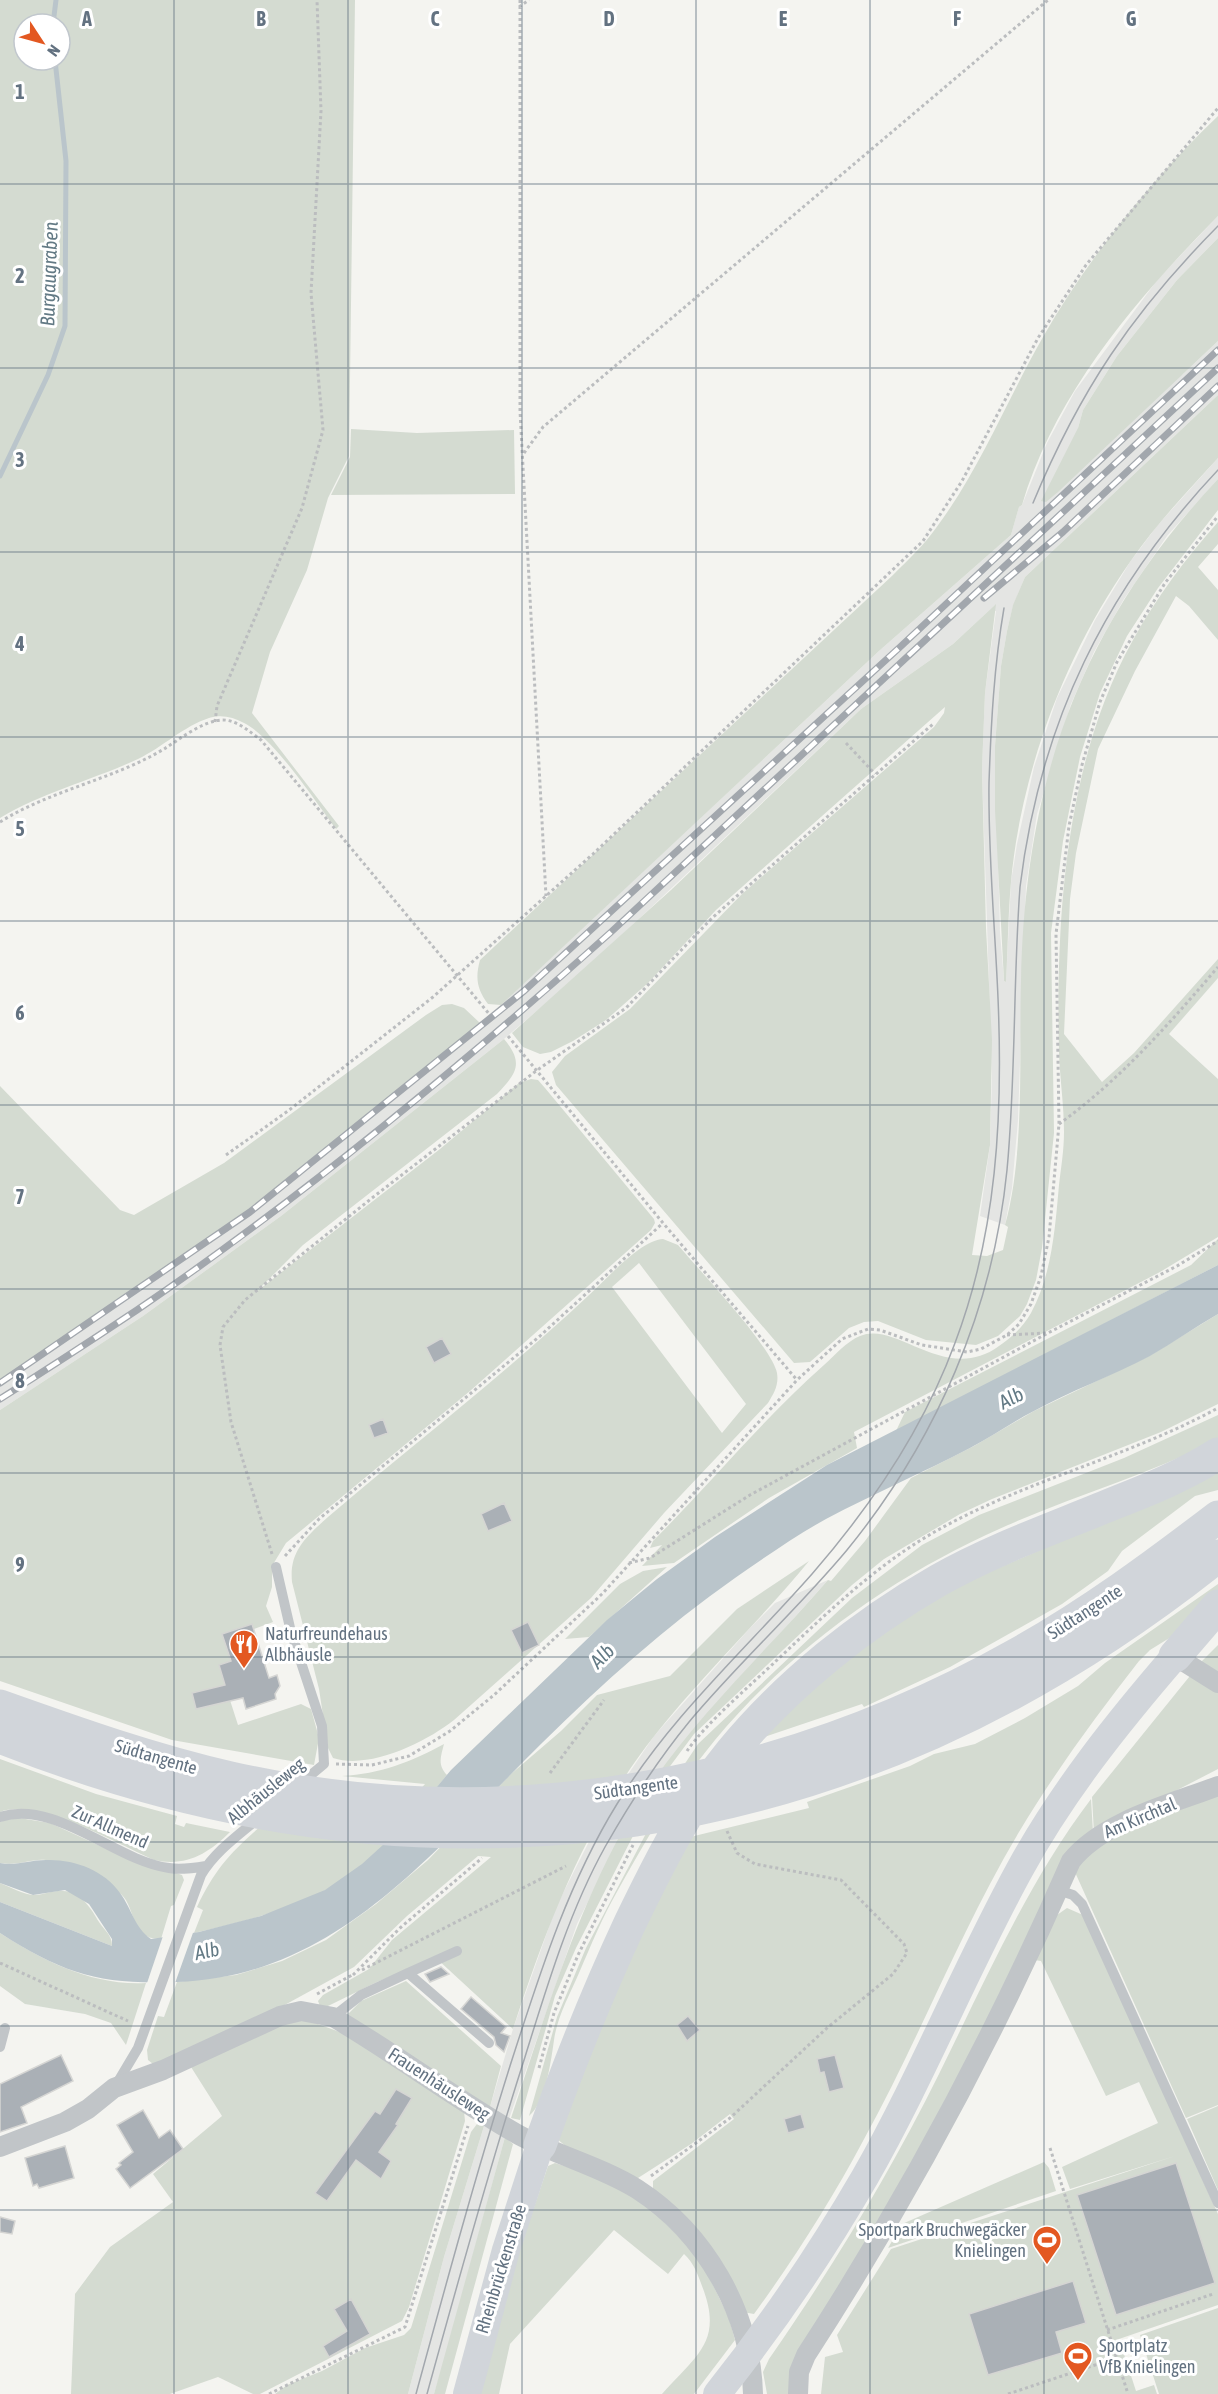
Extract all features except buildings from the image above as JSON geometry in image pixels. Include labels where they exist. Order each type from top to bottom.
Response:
[{"type":"highway","points":[[540,2145],[585,2023],[660,1861],[692,1806],[731,1752],[765,1715],[801,1680],[848,1641],[881,1617],[939,1581],[999,1550],[1157,1486],[1218,1454]]},
{"type":"highway","name":"Südtangente","points":[[0,1737],[86,1768],[203,1802],[337,1825],[467,1834],[551,1831],[704,1809],[780,1774],[856,1731],[945,1692],[1003,1662],[1094,1608],[1218,1517]]},
{"type":"highway","name":"Südtangente","points":[[0,1706],[130,1750],[232,1778],[336,1795],[461,1803],[532,1801],[625,1791],[703,1778],[780,1774],[896,1748],[1008,1696],[1111,1635],[1218,1557]]},
{"type":"highway","points":[[1175,1656],[1218,1606]]},
{"type":"main road","points":[[717,2394],[796,2290],[866,2176],[1020,1868],[1098,1749],[1175,1656]]},
{"type":"main road","name":"Rheinbrückenstraße","points":[[467,2394],[503,2261],[540,2145]]},
{"type":"street","points":[[1175,1656],[1218,1683]]},
{"type":"street","name":"Am Kirchtal","points":[[1058,1890],[1071,1861],[1084,1845],[1108,1830],[1218,1786]]},
{"type":"street","points":[[798,2394],[799,2372],[806,2355],[890,2222],[967,2078],[1058,1890]]},
{"type":"street","name":"Frauenhäusleweg","points":[[0,2147],[65,2122],[88,2109],[114,2088],[163,2070],[280,2016],[301,2011],[333,2017],[378,2043],[473,2107],[540,2145],[635,2188],[684,2227],[707,2255],[732,2302],[749,2354],[753,2394]]},
{"type":"lane","name":"Albhäusleweg","points":[[114,2088],[138,2048],[182,1925],[206,1866],[235,1837],[324,1764],[322,1726],[291,1632],[276,1567]]},
{"type":"lane","name":"Zur Allmend","points":[[0,1817],[20,1813],[47,1817],[128,1854],[168,1868],[188,1869],[206,1866]]},
{"type":"lane","points":[[1058,1890],[1073,1895],[1082,1904],[1218,2203]]},
{"type":"lane","points":[[333,2017],[362,1995],[457,1951]]},
{"type":"lane","points":[[408,1973],[489,2043]]},
{"type":"lane","points":[[0,2047],[5,2028]]},
{"type":"path","points":[[214,722],[217,706],[302,508],[322,430],[311,293],[321,111],[317,0]]},
{"type":"path","points":[[520,0],[520,411],[546,896]]},
{"type":"path","points":[[519,7],[529,0]]},
{"type":"path","points":[[523,454],[543,427],[1048,0]]},
{"type":"path","points":[[226,1155],[288,1111],[458,976],[923,541],[962,481],[1038,338],[1086,265],[1218,108]]},
{"type":"path","points":[[324,1764],[372,1765],[394,1761],[427,1747],[485,1702],[602,1594],[798,1380],[842,1339],[868,1329],[894,1333],[922,1345],[967,1352],[981,1349],[1007,1335],[1019,1324],[1031,1304],[1041,1276],[1049,1237],[1059,1124],[1056,934],[1069,826],[1082,765],[1100,702],[1117,662],[1165,583],[1218,516]]},
{"type":"path","points":[[0,822],[38,803],[152,756],[197,729],[214,722],[231,721],[261,740],[490,1015]]},
{"type":"path","points":[[276,1567],[231,1422],[220,1345],[223,1327],[245,1300],[372,1198],[536,1071],[626,1008],[712,918],[933,724]]},
{"type":"path","points":[[846,743],[874,774]]},
{"type":"path","points":[[1059,1124],[1089,1102],[1129,1066],[1218,967]]},
{"type":"path","points":[[508,1036],[663,1224],[798,1380]]},
{"type":"path","points":[[276,1567],[319,1519],[540,1336],[663,1224]]},
{"type":"path","points":[[629,1563],[650,1558],[750,1496],[1218,1242]]},
{"type":"path","points":[[1007,1335],[1048,1333]]},
{"type":"path","points":[[545,1781],[604,1700]]},
{"type":"path","points":[[635,2188],[730,2118],[827,2028],[893,1974],[907,1953],[904,1944],[841,1880],[755,1864],[737,1853],[727,1831]]},
{"type":"path","points":[[485,1854],[400,1928],[353,1975],[566,1866]]},
{"type":"path","points":[[0,1963],[128,2021]]},
{"type":"path","points":[[270,2394],[405,2327],[473,2107]]},
{"type":"path","points":[[1050,2148],[1128,2394]]},
{"type":"path","points":[[1107,2330],[1213,2294]]},
{"type":"path","points":[[1008,2394],[1116,2358]]},
{"type":"shaded area","points":[[0,0],[355,0],[349,456],[328,498],[307,570],[270,652],[252,713],[339,826],[336,829],[293,771],[268,742],[244,723],[222,716],[213,717],[182,731],[138,759],[16,809],[0,818]]},
{"type":"shaded area","points":[[1218,116],[1218,216],[1158,280],[1102,349],[1077,386],[1055,424],[1037,464],[1022,505],[1019,507],[1011,535],[879,651],[501,1005],[488,1004],[478,983],[480,960],[893,575],[936,528],[980,458],[1043,337],[1080,278],[1145,193]]},
{"type":"shaded area","points":[[1218,216],[1218,238],[1177,280],[1117,356],[1083,410],[1078,428],[1183,374],[1218,341],[1218,395],[1025,577],[1013,606],[1007,631],[1001,666],[995,746],[1000,932],[1004,981],[1006,982],[1011,882],[1017,844],[1034,767],[1057,698],[1095,620],[1130,562],[1157,526],[1218,458],[1218,479],[1167,536],[1124,599],[1094,652],[1071,704],[1037,814],[1026,886],[1018,1120],[1012,1188],[1005,1225],[980,1216],[990,1145],[992,1076],[982,769],[985,693],[995,605],[953,644],[861,709],[587,968],[504,1039],[281,1216],[143,1316],[0,1410],[0,1382],[239,1217],[416,1077],[494,1011],[879,651],[1011,535],[1019,507],[1022,505],[1047,443],[1075,391],[1158,279]]},
{"type":"shaded area","points":[[1218,238],[1218,341],[1058,492],[1046,502],[1041,501],[1078,428],[1083,410],[1117,356],[1177,280]]},
{"type":"shaded area","points":[[1218,395],[1218,458],[1161,521],[1107,597],[1067,674],[1050,714],[1036,756],[1016,840],[1010,894],[1006,982],[1004,981],[995,810],[995,746],[1001,666],[1013,605],[1025,577]]},
{"type":"shaded area","points":[[351,429],[417,433],[514,430],[515,494],[331,495],[350,457]]},
{"type":"shaded area","points":[[1218,479],[1218,510],[1158,588],[1127,636],[1100,693],[1080,757],[1063,841],[1051,933],[1054,1133],[1042,1248],[1036,1280],[1027,1304],[1020,1316],[998,1336],[976,1345],[926,1340],[878,1321],[864,1322],[849,1328],[810,1362],[794,1363],[556,1085],[552,1072],[565,1056],[630,1009],[742,894],[934,727],[944,713],[945,707],[716,910],[648,983],[606,1020],[573,1041],[551,1052],[540,1054],[523,1047],[512,1033],[671,890],[861,709],[953,644],[996,604],[985,693],[982,769],[986,928],[992,1040],[990,1145],[972,1255],[987,1256],[1003,1250],[1008,1227],[1005,1225],[1016,1168],[1018,1137],[1025,908],[1034,839],[1049,773],[1069,710],[1096,650],[1130,591],[1170,535]]},
{"type":"shaded area","points":[[1218,522],[1218,544],[1198,567],[1218,590],[1218,640],[1189,606],[1176,596],[1135,671],[1098,749],[1076,853],[1070,899],[1064,1034],[1102,1082],[1134,1053],[1218,959],[1218,978],[1169,1034],[1218,1079],[1218,1237],[1160,1272],[854,1432],[857,1448],[769,1498],[674,1563],[642,1566],[662,1545],[650,1548],[653,1541],[758,1429],[850,1341],[874,1333],[889,1336],[941,1356],[960,1359],[979,1356],[999,1346],[1021,1327],[1031,1313],[1048,1267],[1063,1152],[1064,1122],[1059,1053],[1060,948],[1069,841],[1079,788],[1092,737],[1110,687],[1133,640],[1172,579]]},
{"type":"shaded area","points":[[452,1004],[464,1008],[480,1023],[239,1217],[0,1382],[0,1086],[120,1210],[134,1215],[224,1163],[426,1015],[442,1005]]},
{"type":"shaded area","points":[[504,1039],[514,1055],[516,1068],[497,1094],[303,1245],[256,1292],[440,1149],[519,1083],[531,1079],[538,1080],[545,1088],[655,1223],[651,1230],[470,1391],[286,1543],[272,1566],[272,1587],[266,1606],[273,1622],[254,1629],[252,1625],[222,1634],[231,1661],[219,1666],[238,1725],[301,1704],[311,1709],[319,1738],[314,1765],[172,1740],[0,1681],[0,1410],[143,1316],[281,1216]]},
{"type":"shaded area","points":[[663,1239],[678,1245],[734,1309],[762,1346],[777,1373],[776,1389],[768,1403],[664,1513],[591,1598],[454,1720],[428,1737],[397,1752],[364,1760],[348,1761],[333,1758],[328,1748],[319,1689],[292,1582],[296,1553],[306,1538],[328,1517],[524,1353],[623,1262],[654,1241]],"holes":[[[639,1263],[746,1404],[722,1433],[612,1287]]]},
{"type":"shaded area","points":[[1218,1239],[1218,1265],[896,1431],[905,1412],[1191,1265]]},
{"type":"shaded area","points":[[1218,1314],[1218,1404],[1161,1432],[992,1499],[960,1514],[884,1559],[852,1585],[694,1734],[665,1773],[576,1948],[555,1996],[520,2120],[511,2118],[551,1997],[581,1918],[617,1841],[638,1804],[658,1774],[704,1716],[828,1580],[831,1581],[865,1541],[911,1478],[974,1446],[1034,1411],[1151,1355]]},
{"type":"shaded area","points":[[1218,1415],[1218,1440],[1161,1465],[1015,1522],[948,1554],[911,1575],[840,1622],[806,1649],[743,1708],[701,1757],[652,1832],[613,1900],[561,2014],[544,2091],[535,2110],[529,2116],[557,2017],[586,1948],[674,1780],[698,1744],[852,1598],[922,1545],[979,1515],[1124,1458]]},
{"type":"shaded area","points":[[1218,1473],[1218,1490],[1195,1496],[1122,1551],[1108,1571],[1062,1604],[950,1667],[864,1707],[862,1704],[755,1740],[820,1679],[934,1596]]},
{"type":"shaded area","points":[[809,1561],[673,1712],[630,1768],[608,1803],[571,1876],[540,1951],[513,2029],[436,1958],[377,1982],[328,2006],[320,2006],[318,2001],[323,1995],[369,1969],[392,1940],[491,1857],[478,1856],[407,1916],[354,1967],[281,2007],[205,2044],[153,2064],[148,2060],[147,2050],[158,2016],[164,2017],[177,1982],[236,1975],[282,1961],[326,1940],[376,1904],[428,1860],[511,1774],[561,1731],[597,1695],[670,1676],[737,1609]]},
{"type":"shaded area","points":[[667,1567],[589,1637],[565,1639],[620,1584],[643,1571]]},
{"type":"shaded area","points":[[828,1580],[691,1733],[624,1828],[577,1924],[509,2119],[490,2107],[513,2029],[556,1907],[608,1804],[654,1736],[750,1628],[775,1603]]},
{"type":"shaded area","points":[[1218,1584],[1218,1593],[1171,1637],[1150,1650],[1139,1661],[1047,1788],[1019,1832],[978,1908],[903,2064],[838,2186],[798,2251],[754,2314],[743,2312],[726,2275],[708,2245],[698,2232],[653,2193],[653,2181],[734,2119],[730,2114],[691,2144],[638,2178],[631,2178],[569,2149],[556,2138],[555,2120],[686,1838],[809,1808],[807,1802],[910,1766],[934,1754],[975,1744],[1025,1718],[1078,1686],[1105,1663]]},
{"type":"shaded area","points":[[1218,1645],[1218,1769],[1094,1833],[1092,1797],[1202,1661]]},
{"type":"shaded area","points":[[444,1744],[441,1764],[447,1775],[391,1839],[359,1868],[324,1891],[293,1905],[244,1921],[194,1933],[203,1910],[197,1907],[210,1882],[241,1844],[262,1825],[372,1844],[425,1784],[342,1776],[369,1773],[395,1766]]},
{"type":"shaded area","points":[[0,1759],[96,1794],[177,1816],[175,1824],[184,1827],[186,1823],[230,1832],[213,1847],[196,1857],[166,1862],[154,1860],[55,1816],[16,1809],[0,1812]]},
{"type":"shaded area","points":[[1218,1793],[1218,2105],[1186,2118],[1074,1870],[1091,1846]]},
{"type":"shaded area","points":[[1091,1799],[1093,1833],[991,2013],[791,2394],[767,2394],[763,2372],[769,2359],[838,2255],[880,2184],[920,2111],[1027,1898],[1068,1831]]},
{"type":"shaded area","points":[[13,1817],[50,1823],[109,1850],[182,1875],[184,1880],[174,1905],[171,1906],[161,1939],[150,1938],[143,1934],[124,1897],[93,1879],[46,1860],[14,1864],[0,1863],[0,1822]]},
{"type":"shaded area","points":[[0,1883],[31,1895],[60,1891],[75,1894],[93,1912],[109,1936],[112,1946],[0,1902]]},
{"type":"shaded area","name":"Sportpark Bruchwegäcker Knielingen","points":[[1067,1908],[1083,1915],[1218,2214],[1218,2305],[1119,2339],[1136,2391],[1154,2385],[1157,2394],[821,2394],[825,2357],[843,2352],[837,2335],[891,2249],[1175,2156],[1070,2189],[1062,2167],[1158,2123],[1139,2082],[1106,2096],[1041,1961],[1034,1960],[1057,1915]]},
{"type":"shaded area","points":[[0,1933],[69,1970],[107,1980],[146,1983],[126,2045],[111,2023],[85,2014],[25,2004],[0,1986]]},
{"type":"shaded area","points":[[406,1981],[501,2066],[490,2107],[352,2020],[348,2014],[361,2001]]},
{"type":"shaded area","points":[[304,2019],[348,2035],[464,2111],[465,2121],[409,2307],[402,2321],[260,2394],[253,2394],[218,2377],[170,2394],[71,2394],[75,2294],[110,2247],[173,2202],[153,2174],[222,2116],[191,2067],[287,2022]]},
{"type":"shaded area","points":[[1218,2106],[1218,2190],[1187,2119]]},
{"type":"shaded area","points":[[477,2124],[484,2126],[444,2257],[408,2394],[275,2394],[287,2385],[322,2371],[365,2348],[404,2335],[411,2328],[471,2132]]},
{"type":"shaded area","points":[[484,2126],[505,2137],[443,2365],[434,2394],[408,2394],[444,2257]]},
{"type":"shaded area","points":[[505,2137],[513,2144],[445,2394],[434,2394]]},
{"type":"shaded area","points":[[1044,2162],[1049,2168],[1056,2191],[888,2248],[902,2224]]},
{"type":"shaded area","points":[[555,2163],[589,2174],[644,2202],[700,2258],[729,2318],[735,2340],[694,2394],[662,2394],[695,2357],[708,2334],[710,2321],[708,2305],[695,2269],[684,2254],[668,2274],[614,2230],[510,2344],[499,2394],[478,2394],[500,2308],[548,2166]]},
{"type":"shaded area","points":[[1218,2308],[1218,2394],[1159,2394],[1140,2335]]},
{"type":"water","name":"Alb","points":[[1218,1265],[1218,1314],[1150,1356],[1046,1404],[970,1448],[826,1519],[780,1547],[709,1597],[635,1656],[588,1699],[423,1863],[380,1900],[336,1932],[287,1957],[235,1975],[177,1982],[126,1981],[84,1974],[44,1958],[0,1933],[0,1902],[112,1946],[112,1939],[89,1904],[65,1890],[33,1895],[0,1883],[0,1863],[57,1860],[78,1864],[97,1872],[120,1893],[137,1923],[151,1939],[199,1932],[261,1916],[325,1890],[362,1864],[406,1824],[451,1770],[607,1620],[657,1579],[715,1537],[827,1465]]},
{"type":"pier","points":[[194,1930],[174,1986],[146,1986],[163,1936]]},
{"type":"waterway","name":"Burgaugraben","points":[[54,12],[56,0]]},
{"type":"waterway","name":"Burgaugraben","points":[[0,476],[48,375],[65,326],[66,161],[56,72]]},
{"type":"tram line","points":[[1033,503],[1070,424],[1111,355],[1159,290],[1218,226]]},
{"type":"tram line","points":[[427,2394],[486,2183],[542,2003],[570,1923],[592,1872],[634,1798],[677,1737],[728,1678],[828,1572],[879,1508],[908,1464],[955,1372],[974,1323],[989,1273],[1000,1222],[1010,1135],[1020,887],[1043,770],[1084,662],[1111,611],[1142,563],[1178,516],[1218,470]]},
{"type":"tram line","points":[[416,2394],[510,2066],[556,1932],[583,1866],[617,1804],[660,1742],[709,1685],[812,1574],[875,1494],[928,1406],[955,1343],[969,1301],[988,1216],[998,1130],[999,1042],[989,783],[994,695],[1004,608]]},
{"type":"railway","points":[[0,1383],[250,1212],[524,991],[899,648],[1218,350]]},
{"type":"railway","points":[[0,1399],[137,1310],[260,1222],[380,1129],[497,1032],[610,933],[1218,368]]},
{"type":"railway","points":[[984,598],[1063,532],[1218,386]]},
{"type":"place","name":"Naturfreundehaus Albhäusle","points":[[244,1670]]},
{"type":"place","name":"Sportpark Bruchwegäcker Knielingen","points":[[1047,2266]]},
{"type":"place","name":"Sportplatz VfB Knielingen","points":[[1078,2382]]}]
